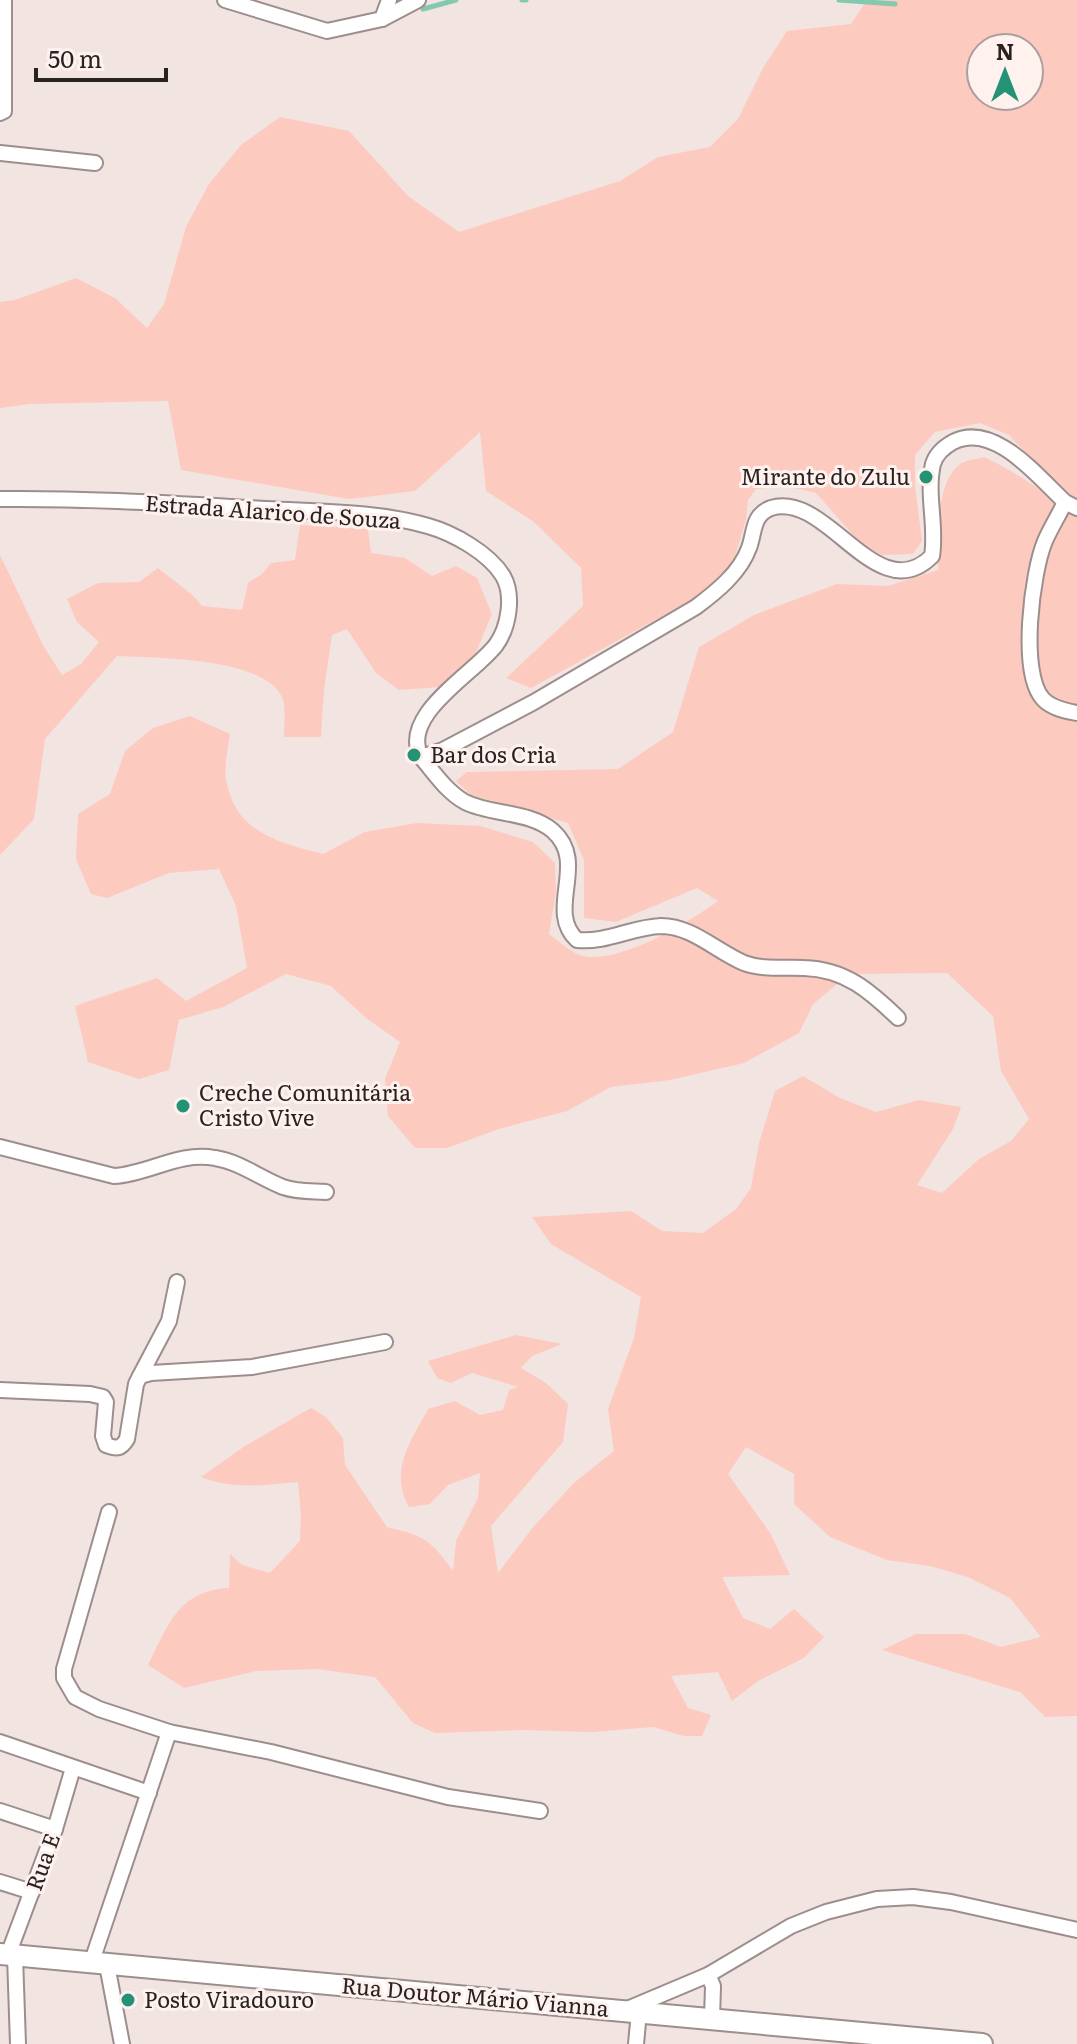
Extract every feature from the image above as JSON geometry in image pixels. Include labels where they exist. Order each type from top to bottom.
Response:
[{"type":"main road","name":"Rua Doutor Mário Vianna","points":[[8,1955],[982,2044]]},
{"type":"street","points":[[0,113],[4,111],[4,0]]},
{"type":"street","points":[[225,0],[327,31],[382,19],[418,0]]},
{"type":"street","points":[[382,19],[389,0]]},
{"type":"street","points":[[0,153],[95,163]]},
{"type":"street","points":[[898,1018],[866,987],[843,975],[824,969],[765,968],[745,963],[686,931],[659,926],[604,939],[577,940],[567,930],[564,921],[570,879],[568,858],[553,830],[537,822],[466,802],[448,790],[421,757],[443,750],[534,702],[696,607],[716,592],[740,566],[749,549],[755,522],[759,515],[769,509],[790,506],[807,511],[880,565],[899,570],[916,568],[932,556],[935,541],[931,491],[934,462],[940,451],[956,441],[969,438],[998,443],[1071,505],[1044,543],[1036,577],[1028,650],[1029,669],[1044,701],[1061,710],[1077,713]]},
{"type":"street","name":"Estrada Alarico de Souza","points":[[0,499],[132,502],[369,516],[430,526],[464,543],[488,559],[503,576],[508,594],[508,621],[497,644],[437,701],[423,719],[417,731],[417,749],[421,757]]},
{"type":"street","points":[[0,1147],[114,1176],[129,1176],[195,1156],[217,1158],[263,1175],[281,1186],[300,1191],[326,1192]]},
{"type":"street","points":[[0,1390],[103,1397],[106,1402],[103,1436],[106,1445],[115,1449],[122,1447],[127,1439],[136,1384],[169,1321],[177,1282]]},
{"type":"street","points":[[140,1376],[252,1367],[385,1342]]},
{"type":"street","points":[[109,1512],[64,1669],[64,1678],[75,1697],[99,1709],[169,1732],[335,1767],[448,1797],[540,1811]]},
{"type":"street","points":[[122,2044],[99,1965],[169,1732]]},
{"type":"street","points":[[0,1742],[149,1793]]},
{"type":"street","name":"Rua E","points":[[8,1955],[55,1829],[73,1768]]},
{"type":"street","points":[[0,1811],[55,1829]]},
{"type":"street","points":[[0,1882],[32,1892]]},
{"type":"street","points":[[636,2044],[632,2011],[708,1975],[791,1926],[826,1912],[877,1899],[913,1897],[951,1902],[1077,1930]]},
{"type":"street","points":[[8,1955],[18,2044]]},
{"type":"street","points":[[708,1975],[713,1986],[712,2018]]},
{"type":"shaded area","points":[[867,0],[1077,0],[1077,505],[1068,500],[1009,435],[980,423],[935,432],[915,455],[915,486],[922,541],[913,554],[882,555],[861,544],[816,493],[785,486],[756,489],[748,500],[734,560],[708,591],[531,688],[506,678],[583,606],[581,568],[534,522],[486,491],[480,432],[415,491],[349,499],[181,470],[168,401],[29,404],[0,408],[0,302],[15,300],[76,278],[115,298],[147,328],[164,304],[186,227],[209,184],[241,145],[280,117],[349,131],[408,196],[459,232],[620,181],[658,157],[710,147],[738,119],[763,68],[787,31],[851,24]]},
{"type":"shaded area","points":[[984,457],[1077,511],[1077,1716],[1045,1717],[1020,1692],[882,1650],[916,1634],[965,1634],[1001,1647],[1041,1637],[1010,1598],[968,1577],[930,1566],[887,1560],[830,1537],[794,1504],[794,1474],[746,1447],[728,1474],[770,1533],[790,1575],[722,1577],[743,1618],[770,1629],[794,1609],[824,1637],[804,1658],[758,1681],[732,1701],[718,1672],[671,1676],[688,1708],[711,1715],[702,1736],[684,1736],[653,1727],[592,1732],[521,1730],[435,1733],[413,1723],[375,1677],[317,1669],[256,1671],[184,1688],[148,1665],[169,1623],[186,1603],[212,1590],[229,1588],[230,1554],[242,1565],[270,1573],[300,1541],[298,1482],[237,1485],[201,1477],[245,1446],[311,1408],[326,1417],[343,1438],[345,1465],[387,1527],[426,1541],[453,1571],[456,1541],[478,1498],[480,1473],[448,1485],[430,1504],[409,1507],[401,1481],[404,1457],[428,1409],[455,1401],[480,1415],[503,1410],[509,1390],[518,1387],[472,1373],[451,1383],[437,1378],[428,1361],[516,1335],[562,1344],[532,1356],[521,1368],[546,1383],[568,1404],[563,1442],[491,1526],[498,1573],[534,1526],[575,1482],[614,1451],[608,1409],[634,1338],[641,1297],[551,1244],[532,1217],[631,1211],[662,1231],[703,1233],[736,1209],[751,1188],[759,1143],[775,1091],[803,1076],[840,1098],[876,1112],[919,1100],[961,1107],[953,1129],[917,1185],[942,1193],[979,1159],[1011,1141],[1029,1119],[1001,1071],[993,1016],[947,973],[849,974],[813,1004],[799,1033],[744,1063],[670,1080],[611,1087],[567,1111],[499,1129],[447,1148],[415,1148],[388,1116],[385,1079],[400,1042],[366,1018],[331,986],[286,974],[223,1007],[179,1020],[169,1070],[139,1079],[88,1062],[75,1006],[157,978],[186,1001],[247,968],[236,906],[219,869],[169,873],[107,898],[91,894],[76,859],[78,814],[110,794],[125,751],[153,728],[190,716],[230,734],[226,773],[231,796],[238,811],[260,832],[323,854],[365,832],[417,823],[480,826],[533,842],[555,863],[556,892],[549,934],[580,955],[595,957],[632,949],[690,920],[718,901],[697,888],[616,922],[584,918],[584,860],[568,823],[471,795],[456,781],[467,772],[618,769],[673,732],[699,647],[754,615],[837,584],[888,586],[938,570],[940,514],[946,485],[959,465]]},
{"type":"shaded area","points":[[300,525],[368,529],[371,553],[405,558],[432,576],[456,566],[477,578],[492,614],[475,655],[440,687],[399,690],[376,673],[347,629],[332,635],[321,737],[284,737],[283,699],[273,685],[256,675],[208,662],[117,656],[45,739],[34,819],[0,855],[0,555],[44,647],[62,675],[81,664],[99,642],[77,622],[67,599],[98,583],[139,582],[158,568],[202,606],[242,610],[248,583],[271,563],[295,560]]},
{"type":"waterway","points":[[423,9],[456,0]]},
{"type":"waterway","points":[[839,0],[895,4]]},
{"type":"place","name":"Mirante do Zulu","points":[[926,477]]},
{"type":"place","name":"Bar dos Cria","points":[[414,755]]},
{"type":"place","name":"Creche Comunitária Cristo Vive","points":[[183,1106]]},
{"type":"place","name":"Posto Viradouro","points":[[128,2000]]}]
